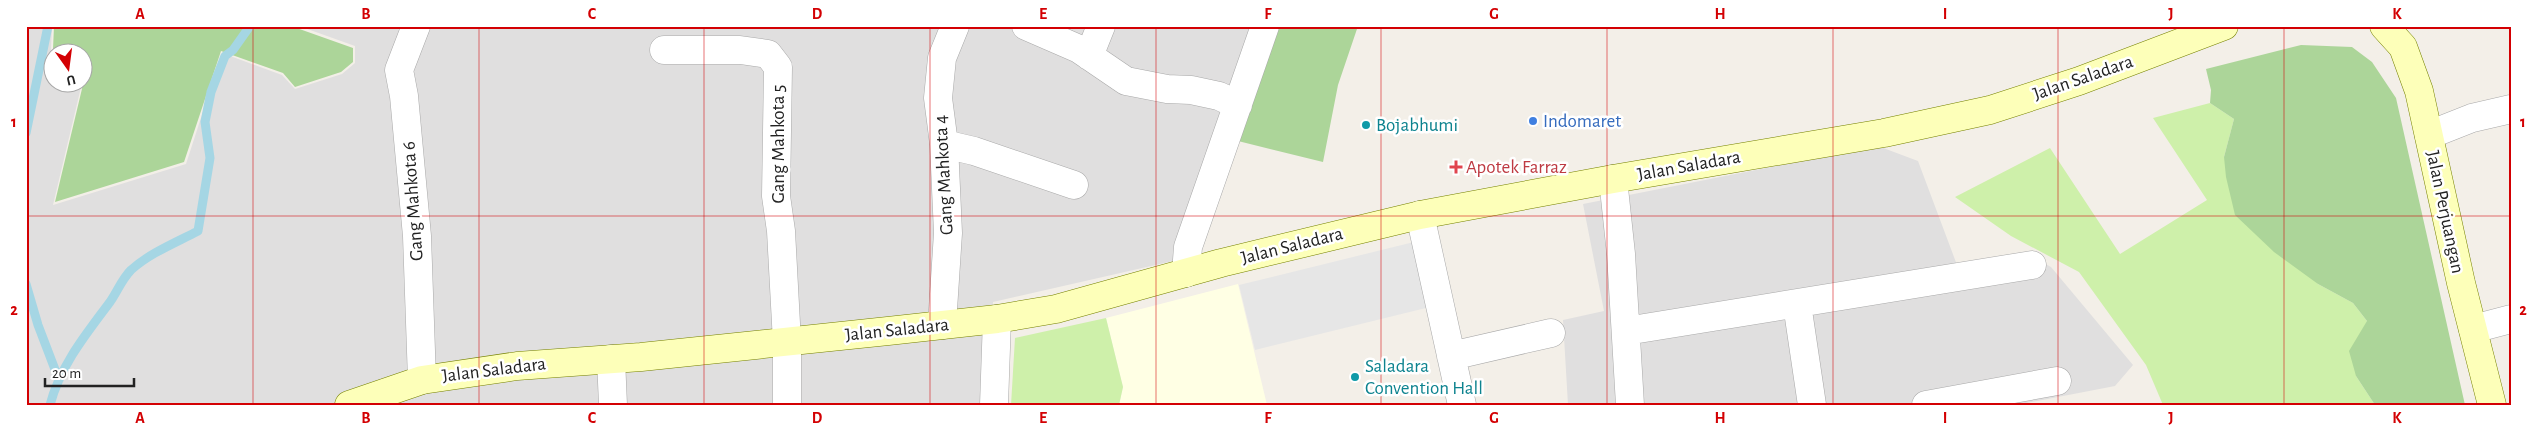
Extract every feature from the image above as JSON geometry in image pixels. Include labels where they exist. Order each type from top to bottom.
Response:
[{"type":"street","name":"Gang Mahkota 6","points":[[416,26],[399,70],[404,96],[417,236],[422,380]]},
{"type":"street","name":"Gang Mahkota 4","points":[[942,325],[948,233],[944,144],[938,98],[942,58],[955,26]]},
{"type":"street","points":[[1026,26],[1078,49],[1126,81],[1167,89],[1191,90],[1219,96],[1238,105]]},
{"type":"street","points":[[1089,56],[1101,26]]},
{"type":"street","points":[[1186,273],[1188,248],[1265,26]]},
{"type":"street","name":"Jalan Saladara","points":[[364,402],[422,380],[517,366],[787,342],[997,319],[1056,309],[1186,273],[1420,216],[1613,179],[1884,133],[1990,110],[2079,80],[2224,26]]},
{"type":"street","name":"Jalan Perjuangan","points":[[2384,26],[2403,47],[2419,91],[2492,405]]},
{"type":"street","name":"Gang Mahkota 5","points":[[664,50],[740,50],[768,54],[778,67],[776,196],[781,231],[787,342]]},
{"type":"street","points":[[2429,136],[2472,118],[2511,109]]},
{"type":"street","points":[[944,144],[974,151],[1074,185]]},
{"type":"street","points":[[1613,179],[1626,331],[1630,405]]},
{"type":"street","points":[[1420,216],[1462,405]]},
{"type":"street","points":[[1626,331],[2032,265]]},
{"type":"street","points":[[1797,304],[1812,405]]},
{"type":"street","points":[[994,405],[997,319]]},
{"type":"street","points":[[2473,329],[2511,319]]},
{"type":"street","points":[[1451,356],[1551,332]]},
{"type":"street","points":[[787,342],[787,405]]},
{"type":"street","points":[[611,359],[613,405]]},
{"type":"street","points":[[1926,405],[2057,381]]},
{"type":"shaded area","points":[[26,26],[52,26],[51,42],[42,42],[42,92],[80,92],[53,205],[186,164],[222,53],[282,75],[295,89],[342,74],[355,63],[355,46],[299,26],[1273,26],[1194,221],[1173,261],[993,302],[988,405],[26,405]]},
{"type":"shaded area","points":[[1878,146],[1918,161],[1957,265],[2023,252],[2051,267],[2133,365],[2115,386],[2016,405],[1568,405],[1563,320],[1604,311],[1583,204]]},
{"type":"shaded area","points":[[1414,242],[1430,307],[1255,350],[1239,285]]},
{"type":"shaded area","points":[[1238,284],[1267,405],[1119,405],[1123,387],[1106,318]]},
{"type":"green space","points":[[54,26],[291,26],[353,48],[353,62],[341,72],[295,87],[283,73],[221,51],[184,162],[55,202],[81,92],[92,92],[92,42],[53,42]]},
{"type":"green space","points":[[1273,26],[1358,26],[1338,85],[1323,162],[1234,140]]},
{"type":"green space","points":[[2301,45],[2352,47],[2372,62],[2396,98],[2465,405],[2375,405],[2356,376],[2349,351],[2367,321],[2353,303],[2318,284],[2274,252],[2235,215],[2226,177],[2224,157],[2234,119],[2210,103],[2211,90],[2206,69]]},
{"type":"green space","points":[[2210,103],[2234,119],[2224,157],[2318,284],[2353,303],[2367,321],[2356,376],[2375,405],[2163,405],[2146,365],[2079,272],[2011,236],[1955,197],[2050,148],[2120,254],[2207,200],[2153,118]]},
{"type":"green space","points":[[1106,318],[1123,387],[1119,405],[1011,405],[1015,338]]},
{"type":"waterway","points":[[26,133],[48,26]]},
{"type":"waterway","points":[[50,405],[54,391],[67,364],[131,270],[154,253],[198,231],[210,158],[205,122],[211,92],[225,56],[233,50],[250,26]]},
{"type":"waterway","points":[[26,284],[38,325],[59,380]]},
{"type":"place","name":"Indomaret","points":[[1533,121]]},
{"type":"place","name":"Bojabhumi","points":[[1366,125]]},
{"type":"place","name":"Apotek Farraz","points":[[1456,167]]},
{"type":"place","name":"Saladara Convention Hall","points":[[1355,377]]}]
